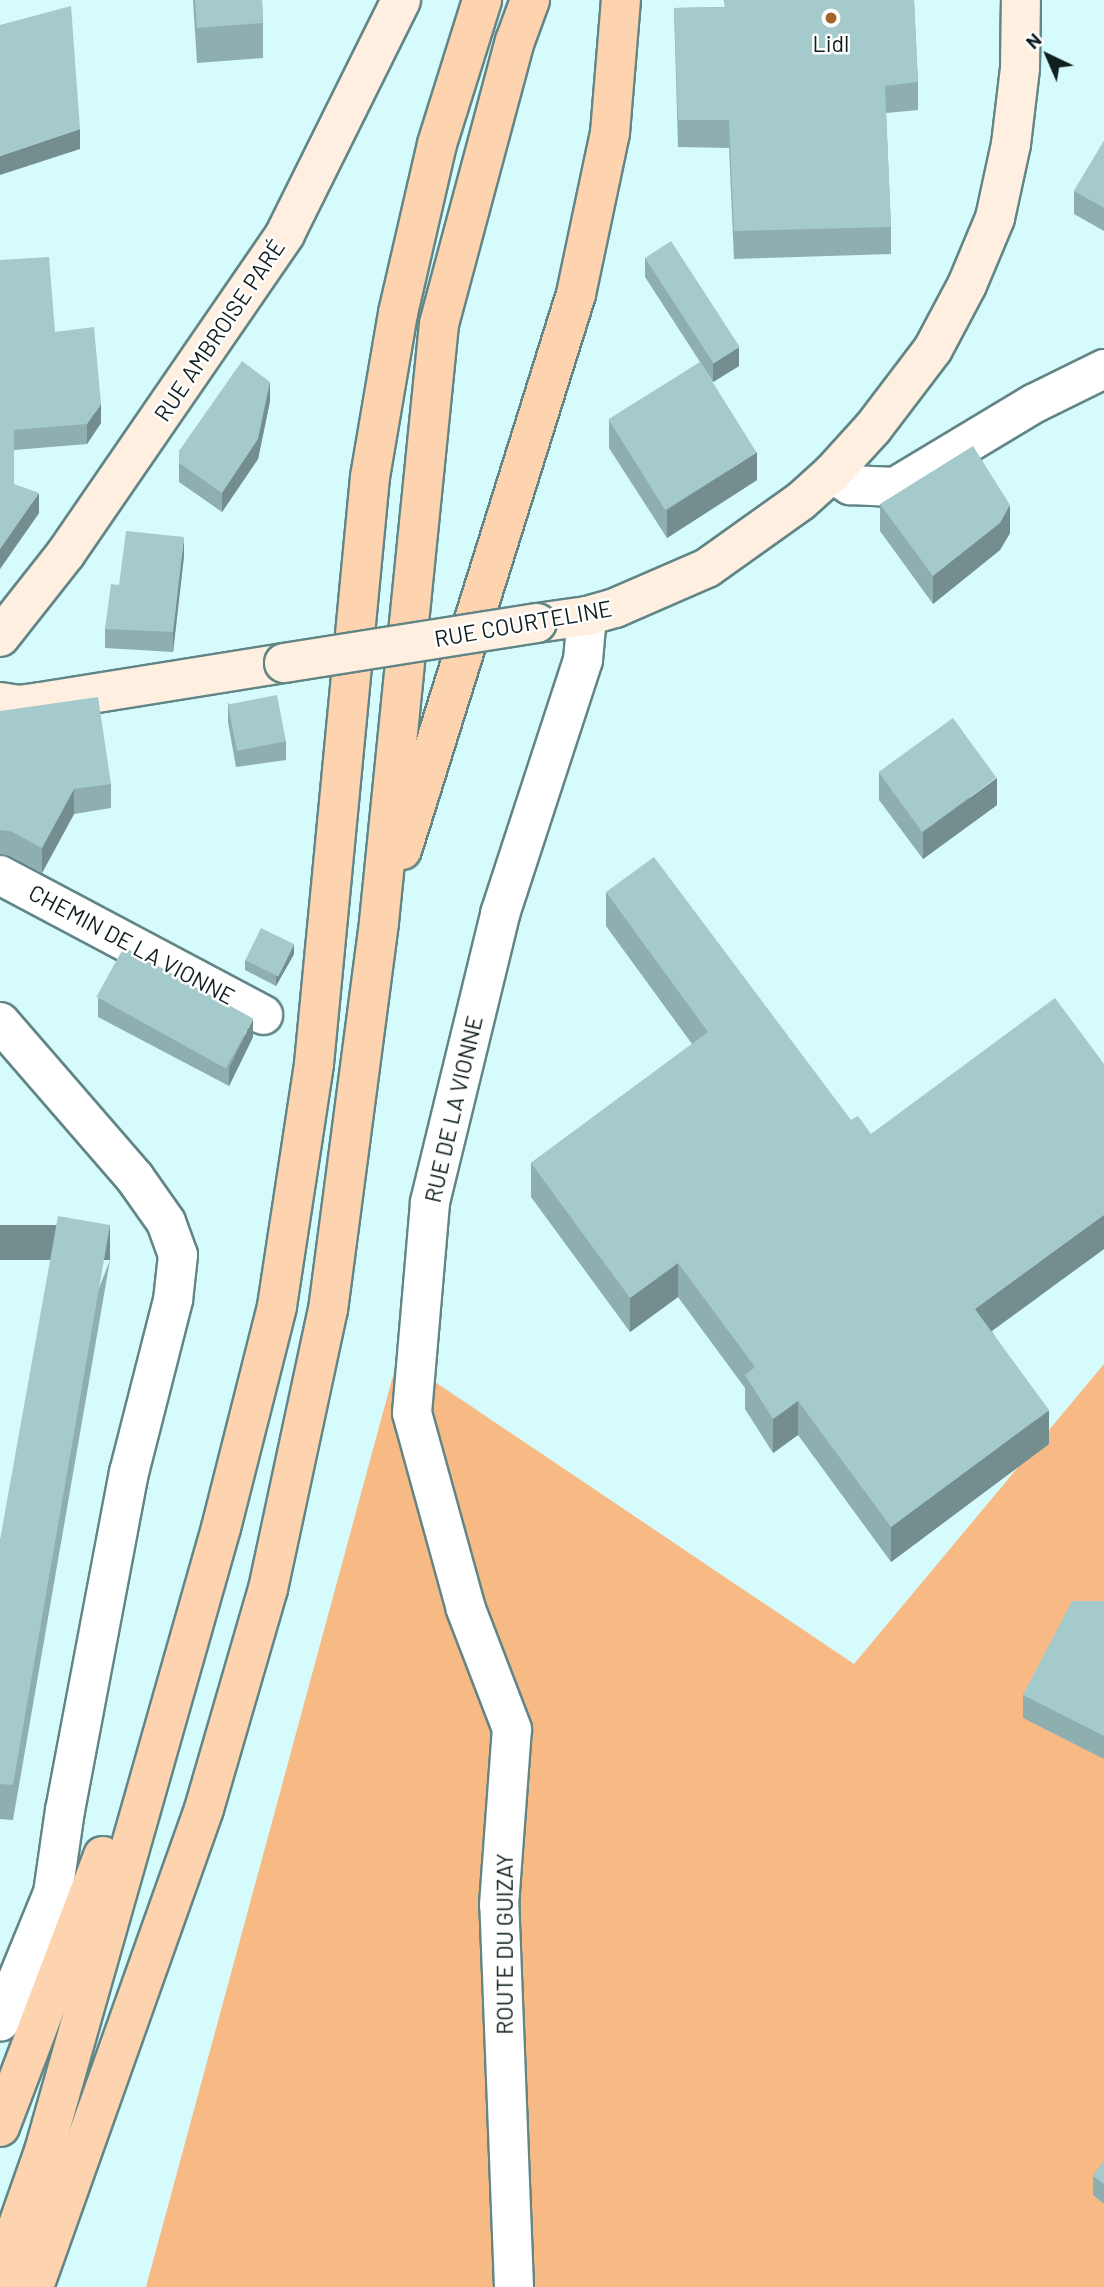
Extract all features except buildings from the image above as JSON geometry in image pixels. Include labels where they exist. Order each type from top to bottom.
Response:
[{"type":"highway","points":[[0,2276],[44,2151],[220,1528],[277,1306],[312,1078],[370,477],[398,313],[437,144],[482,0]]},
{"type":"highway","points":[[34,2287],[204,1809],[268,1589],[328,1310],[379,922],[439,324],[514,41],[530,0]]},
{"type":"highway","points":[[379,922],[576,293],[610,133],[621,0]]},
{"type":"highway","points":[[0,2127],[64,1966],[220,1528]]},
{"type":"main road","name":"RUE AMBROISE PARÉ","points":[[0,637],[66,553],[285,234],[401,0]]},
{"type":"main road","name":"RUE COURTELINE","points":[[0,702],[41,702],[587,616],[646,596],[707,568],[801,501],[832,473],[873,428],[933,349],[967,285],[995,218],[1011,144],[1020,68],[1021,0]]},
{"type":"street","points":[[832,473],[850,485],[895,486],[1035,403],[1104,369]]},
{"type":"street","name":"RUE DE LA VIONNE","points":[[466,1609],[412,1413],[430,1202],[499,914],[583,660],[587,616]]},
{"type":"street","name":"CHEMIN DE LA VIONNE","points":[[0,875],[263,1015]]},
{"type":"street","points":[[0,1022],[135,1178],[166,1222],[178,1255],[173,1300],[129,1472],[65,1810],[53,1893],[0,2022]]},
{"type":"street","name":"ROUTE DU GUIZAY","points":[[466,1609],[512,1729],[499,1905],[514,2287]]},
{"type":"shaded area","points":[[398,1357],[854,1664],[1104,1364],[1104,2287],[146,2287]]},
{"type":"place","name":"Lidl","points":[[831,18]]}]
